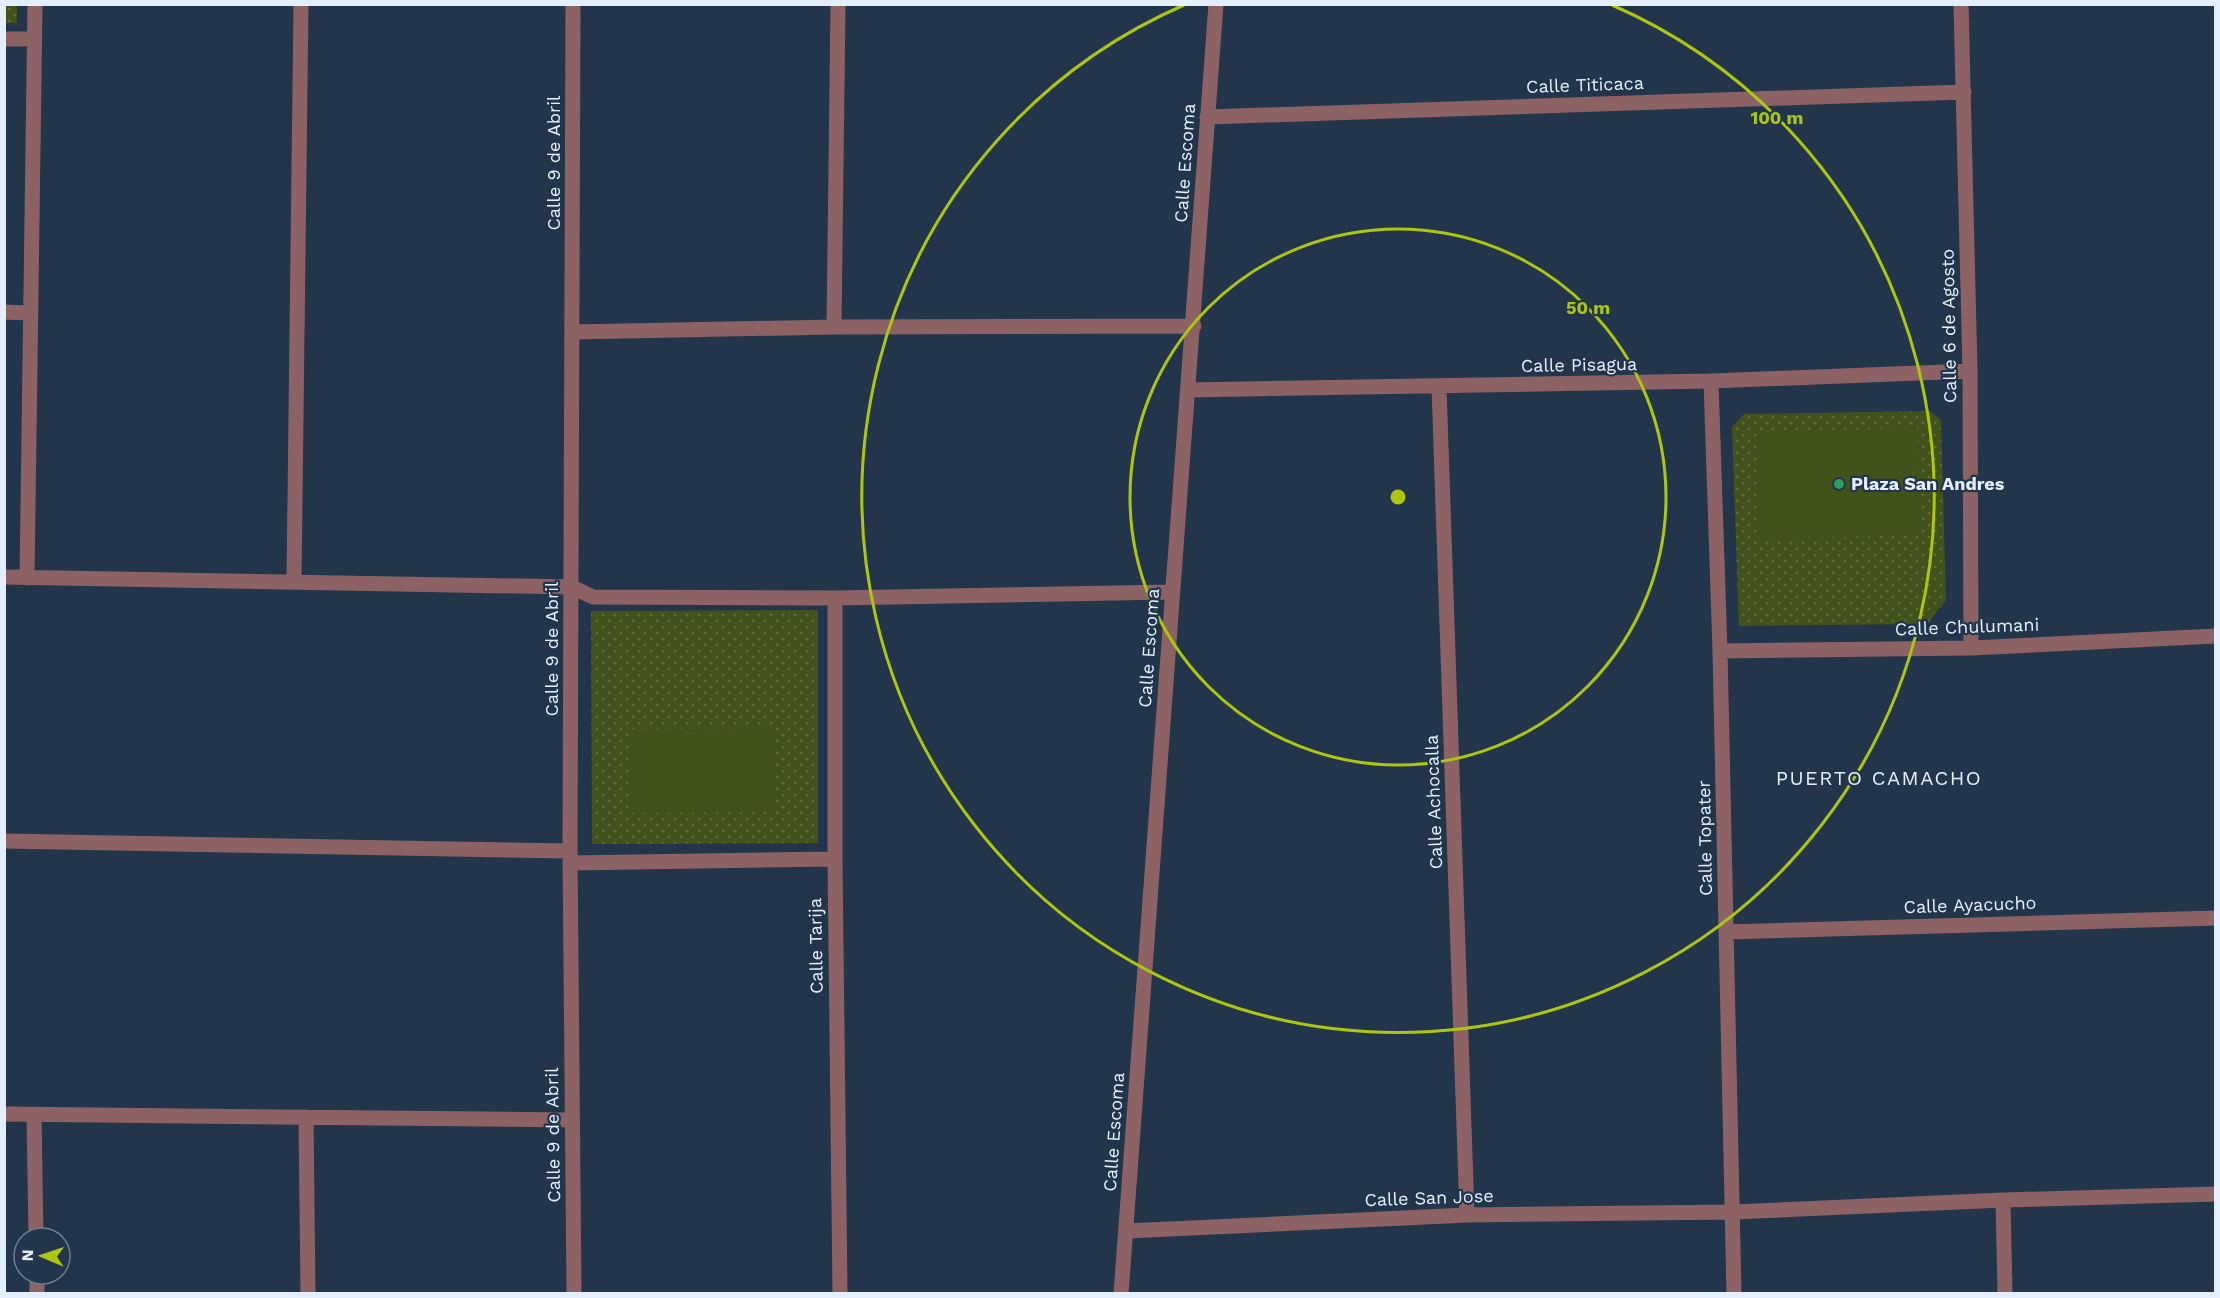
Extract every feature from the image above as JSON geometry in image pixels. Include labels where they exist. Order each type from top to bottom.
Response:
[{"type":"street","points":[[27,578],[35,4]]},
{"type":"street","points":[[294,581],[301,4]]},
{"type":"street","name":"Calle 9 de Abril","points":[[573,4],[570,857],[574,1293]]},
{"type":"street","points":[[834,327],[838,4]]},
{"type":"street","name":"Calle Escoma","points":[[1121,1293],[1216,4]]},
{"type":"street","name":"Calle 6 de Agosto","points":[[1961,4],[1970,371],[1971,648]]},
{"type":"street","points":[[4,39],[34,39]]},
{"type":"street","name":"Calle Titicaca","points":[[1207,117],[1964,92]]},
{"type":"street","points":[[4,312],[29,313]]},
{"type":"street","points":[[573,332],[834,327],[1194,326]]},
{"type":"street","name":"Calle Pisagua","points":[[1189,390],[1711,381],[1970,371]]},
{"type":"street","name":"Calle Topater","points":[[1711,381],[1720,651],[1734,1293]]},
{"type":"street","name":"Calle Achocalla","points":[[1439,387],[1467,1215]]},
{"type":"street","points":[[4,577],[572,587],[593,597],[835,598],[1172,592]]},
{"type":"street","name":"Calle Tarija","points":[[835,598],[835,859],[840,1293]]},
{"type":"street","name":"Calle Chulumani","points":[[1720,651],[1971,648],[2216,636]]},
{"type":"street","points":[[4,842],[570,857],[835,859]]},
{"type":"street","name":"Calle Ayacucho","points":[[1726,932],[2216,918]]},
{"type":"street","points":[[4,1114],[572,1120]]},
{"type":"street","points":[[34,1114],[36,1226]]},
{"type":"street","points":[[306,1117],[308,1293]]},
{"type":"street","points":[[1733,1212],[2003,1200],[2216,1194]]},
{"type":"street","points":[[2003,1200],[2005,1293]]},
{"type":"street","name":"Calle San Jose","points":[[1126,1231],[1467,1215],[1733,1212]]},
{"type":"green space","points":[[4,5],[17,5],[17,23],[5,23]]},
{"type":"green space","points":[[1930,411],[1941,420],[1946,600],[1927,624],[1739,626],[1732,427],[1744,414]]},
{"type":"green space","name":"Plaza San Andres","points":[[1917,428],[1919,535],[1760,539],[1758,433]]},
{"type":"green space","points":[[818,610],[818,843],[592,844],[591,611]]},
{"type":"green space","points":[[775,728],[776,812],[631,813],[631,729]]},
{"type":"place","name":"Plaza San Andres","points":[[1839,484]]},
{"type":"district","name":"PUERTO CAMACHO","points":[[1879,778]]}]
